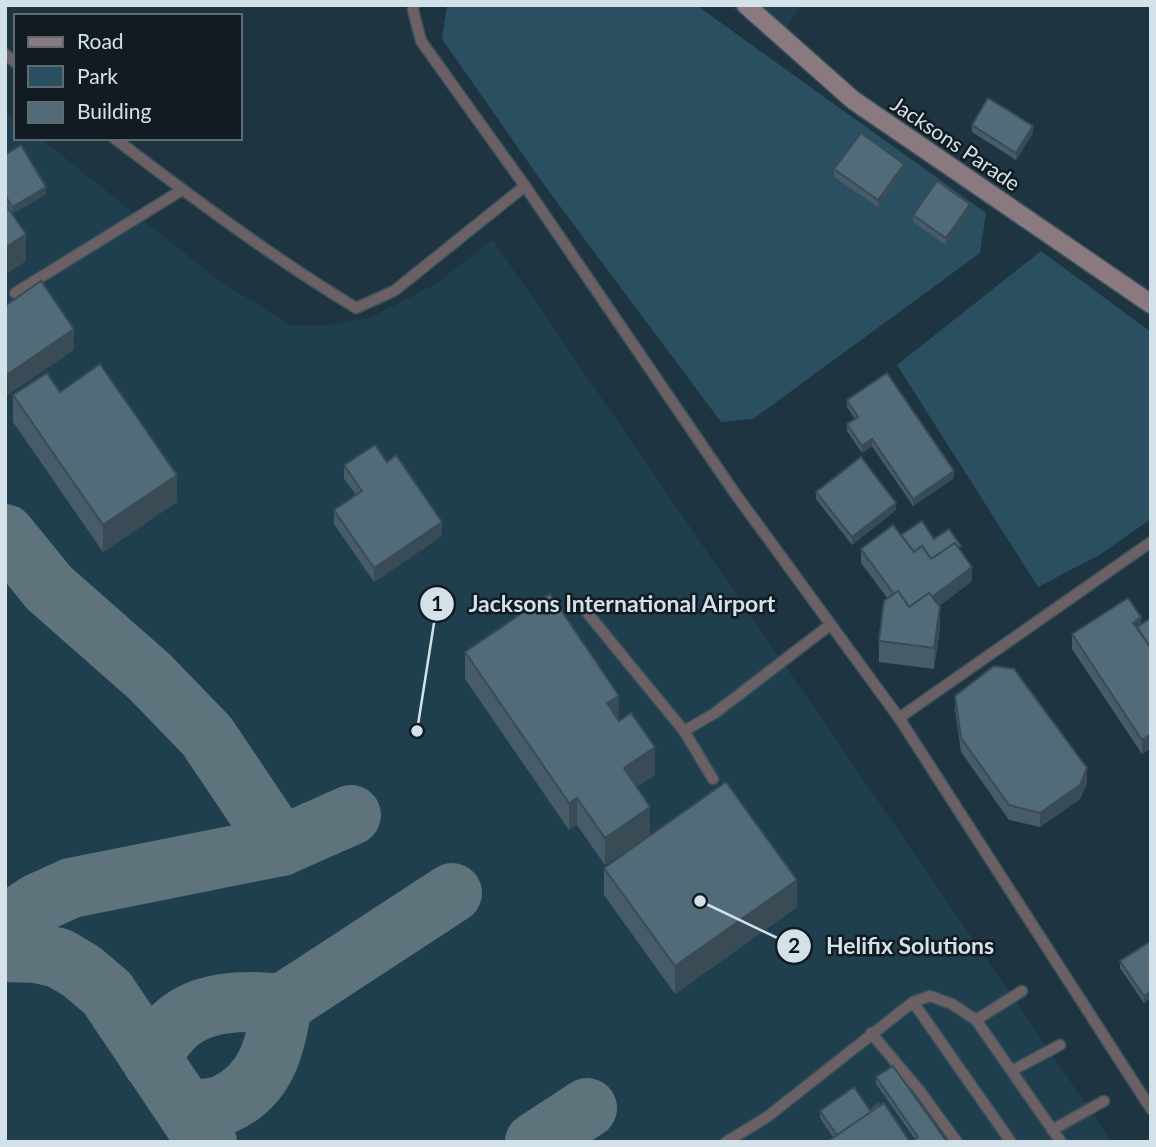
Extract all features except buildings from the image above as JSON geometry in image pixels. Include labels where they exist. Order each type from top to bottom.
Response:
[{"type":"street","name":"Jacksons Parade","points":[[746,5],[853,100],[1151,303]]},
{"type":"lane","points":[[414,5],[421,41],[525,187],[728,483],[898,718],[1151,1109]]},
{"type":"lane","points":[[117,140],[182,190],[322,288],[356,308],[394,291],[525,187]]},
{"type":"lane","points":[[15,293],[182,190]]},
{"type":"lane","points":[[898,718],[1151,542]]},
{"type":"lane","points":[[580,604],[684,731],[713,779]]},
{"type":"lane","points":[[684,731],[715,713],[830,625]]},
{"type":"lane","points":[[976,1020],[1022,990]]},
{"type":"lane","points":[[726,1142],[767,1117],[913,1002],[930,996],[952,1004],[976,1020],[1061,1142]]},
{"type":"lane","points":[[913,1002],[1011,1142]]},
{"type":"lane","points":[[871,1033],[919,1090],[957,1142]]},
{"type":"lane","points":[[1013,1070],[1060,1045]]},
{"type":"lane","points":[[1052,1130],[1104,1101]]},
{"type":"shaded area","points":[[728,5],[802,5],[775,43]]},
{"type":"shaded area","points":[[5,111],[14,118],[14,140],[43,140],[217,279],[290,325],[324,326],[369,318],[434,285],[493,240],[1112,1142],[5,1142]]},
{"type":"green space","points":[[447,5],[696,5],[986,213],[980,253],[753,419],[721,422],[542,182],[442,39]]},
{"type":"green space","points":[[1041,251],[1151,332],[1151,519],[1101,554],[1038,587],[897,365]]},
{"type":"taxiway","points":[[5,534],[49,588],[150,677],[207,736],[281,846]]},
{"type":"taxiway","points":[[5,925],[38,903],[71,888],[281,846],[351,815]]},
{"type":"taxiway","points":[[187,1111],[225,1104],[251,1086],[260,1075],[272,1049],[282,1004],[452,893]]},
{"type":"taxiway","points":[[5,952],[36,953],[59,958],[81,971],[107,993],[207,1142]]},
{"type":"taxiway","points":[[152,1061],[161,1041],[188,1015],[223,1004],[282,1004]]},
{"type":"taxiway","points":[[535,1142],[587,1108]]},
{"type":"place","name":"Jacksons International Airport","points":[[417,731]]},
{"type":"place","name":"Helifix Solutions","points":[[700,901]]}]
